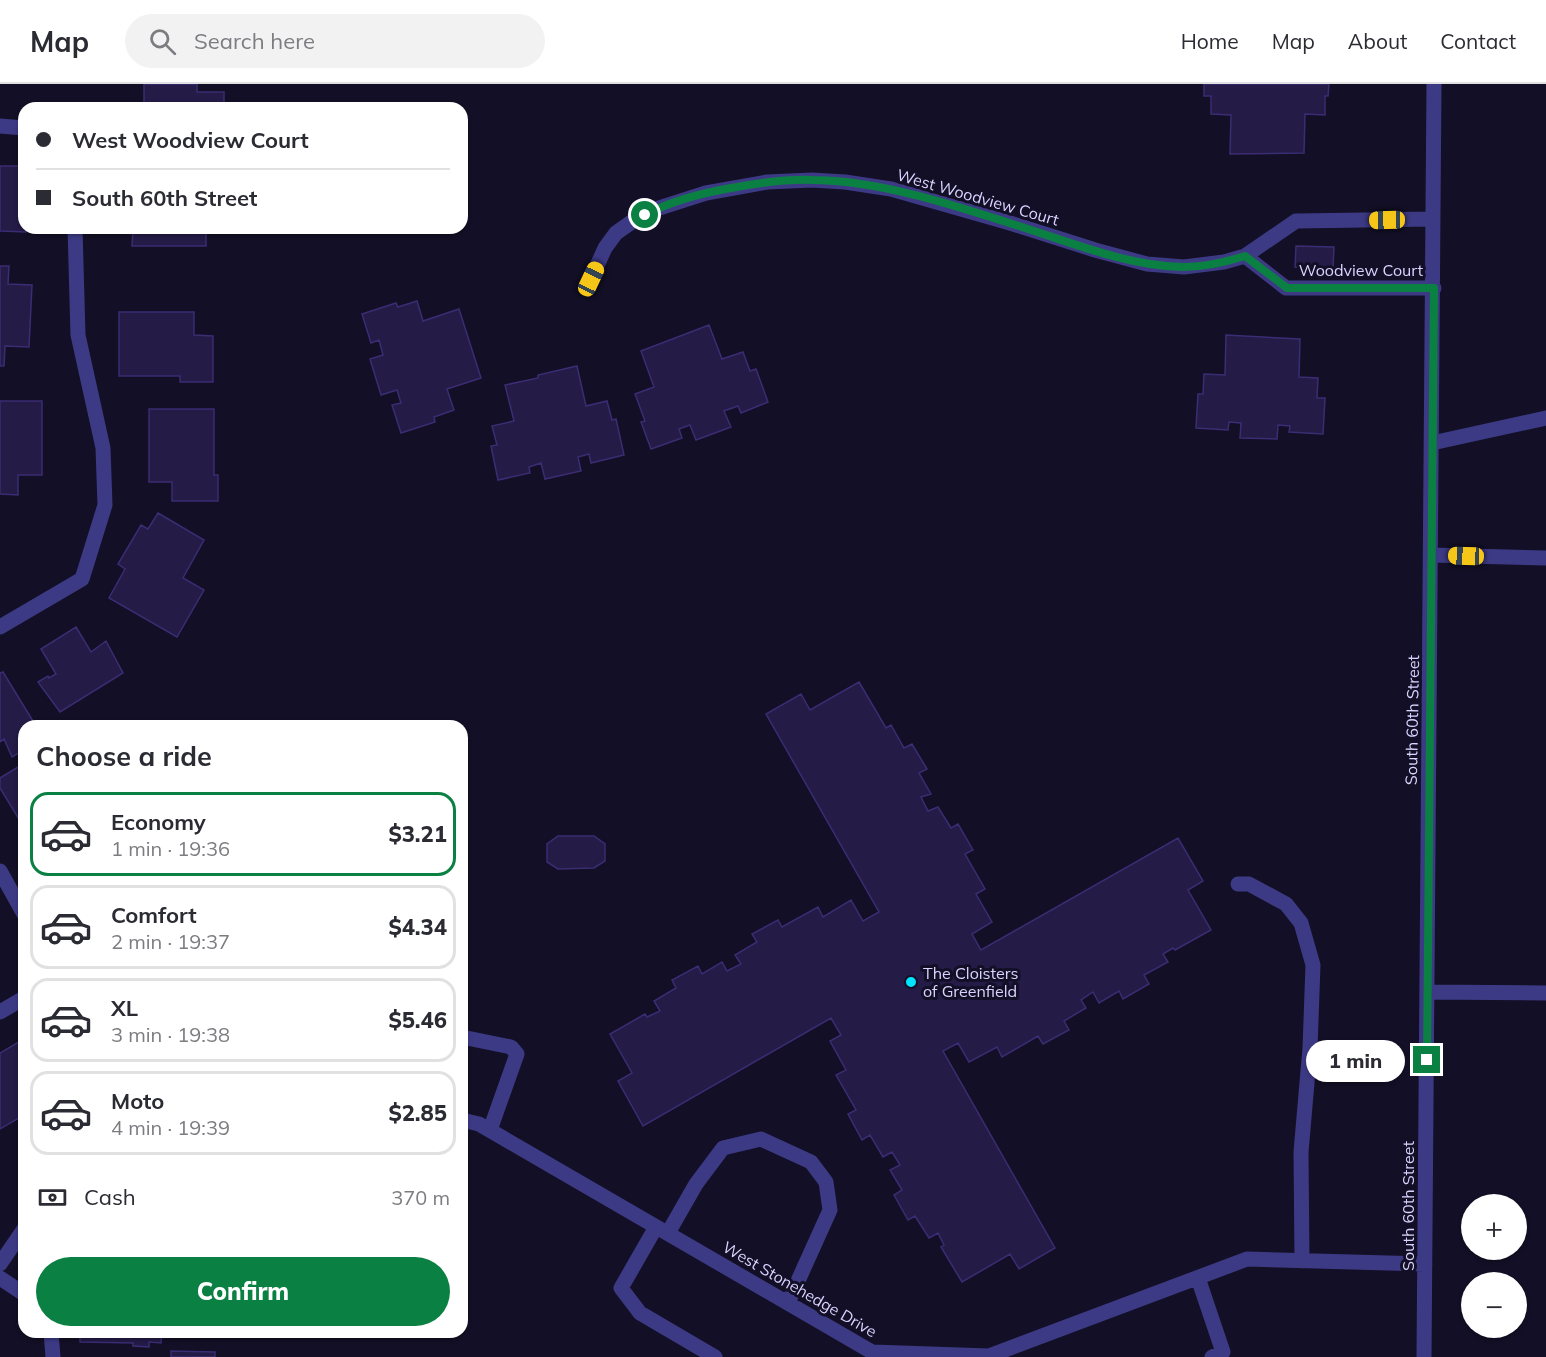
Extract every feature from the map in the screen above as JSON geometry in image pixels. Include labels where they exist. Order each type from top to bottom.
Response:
[{"type":"street","name":"South 60th Street","points":[[1424,1357],[1434,84]]},
{"type":"street","points":[[0,126],[18,128]]},
{"type":"street","name":"West Woodview Court","points":[[591,279],[616,232],[656,209],[706,193],[767,182],[812,180],[891,189],[1147,264],[1184,267],[1224,262],[1245,256]]},
{"type":"street","points":[[1245,256],[1296,221],[1432,219]]},
{"type":"street","points":[[0,627],[82,579],[105,505],[103,448],[78,335],[75,234]]},
{"type":"street","name":"Woodview Court","points":[[1245,256],[1287,288],[1434,288]]},
{"type":"street","points":[[1432,443],[1546,418]]},
{"type":"street","points":[[1431,555],[1546,558]]},
{"type":"street","points":[[0,871],[18,903]]},
{"type":"street","points":[[1238,884],[1249,884],[1286,904],[1301,923],[1313,965],[1310,1048],[1301,1152],[1302,1261]]},
{"type":"street","points":[[1428,992],[1546,993]]},
{"type":"street","points":[[0,1012],[18,1002]]},
{"type":"street","points":[[468,1037],[511,1047],[517,1054],[490,1130]]},
{"type":"street","name":"West Stonehedge Drive","points":[[468,1121],[490,1130],[872,1352],[989,1356],[1247,1259],[1425,1264]]},
{"type":"street","points":[[715,1357],[640,1313],[621,1288],[723,1148],[761,1138],[811,1162],[826,1182],[830,1210],[788,1303]]},
{"type":"street","points":[[0,1264],[18,1238]]},
{"type":"street","points":[[0,1278],[18,1290]]},
{"type":"street","points":[[1198,1278],[1223,1352],[1212,1357]]},
{"type":"street","points":[[51,1338],[53,1357]]},
{"type":"building","points":[[144,84],[197,84],[197,92],[224,92],[224,102],[144,102]]},
{"type":"building","points":[[1204,84],[1329,84],[1328,96],[1325,96],[1325,115],[1305,114],[1304,153],[1230,154],[1231,115],[1211,114],[1211,96],[1204,96]]},
{"type":"building","points":[[0,166],[18,166],[18,232],[0,231]]},
{"type":"building","points":[[133,234],[206,234],[206,246],[132,246]]},
{"type":"building","points":[[1296,246],[1334,247],[1333,268],[1295,267]]},
{"type":"building","points":[[0,266],[9,266],[8,284],[32,285],[29,347],[5,346],[4,366],[0,366]]},
{"type":"building","points":[[417,301],[423,321],[459,309],[481,378],[447,389],[454,410],[434,417],[435,422],[401,433],[392,405],[401,403],[397,390],[381,395],[370,359],[383,355],[379,340],[371,343],[362,314],[396,303],[398,307]]},
{"type":"building","points":[[119,312],[194,312],[194,335],[213,336],[213,382],[180,382],[180,376],[119,376]]},
{"type":"building","points":[[709,325],[722,359],[743,352],[750,371],[756,369],[768,402],[741,413],[738,406],[724,411],[731,427],[696,440],[690,425],[679,429],[682,438],[651,449],[641,422],[645,421],[635,394],[654,387],[641,351]]},
{"type":"building","points":[[1226,335],[1300,339],[1299,377],[1318,378],[1317,398],[1325,398],[1323,434],[1289,432],[1290,426],[1278,425],[1277,439],[1240,438],[1241,423],[1229,422],[1228,430],[1196,428],[1198,394],[1203,394],[1204,374],[1225,375]]},
{"type":"building","points":[[577,366],[586,406],[607,401],[612,420],[616,419],[624,455],[591,463],[589,454],[578,457],[581,471],[545,479],[541,463],[529,467],[530,473],[498,480],[491,446],[497,445],[492,426],[514,421],[505,385]]},
{"type":"building","points":[[0,401],[42,401],[42,475],[18,475],[18,495],[0,494]]},
{"type":"building","points":[[149,409],[214,409],[214,475],[218,475],[218,501],[172,501],[172,482],[149,482]]},
{"type":"building","points":[[158,513],[204,540],[183,578],[204,590],[177,637],[109,598],[125,569],[118,564],[141,525],[148,529]]},
{"type":"building","points":[[76,627],[91,652],[106,641],[123,673],[60,712],[38,682],[56,674],[41,649]]},
{"type":"building","points":[[3,672],[32,720],[18,720],[18,754],[12,757],[4,739],[0,742],[0,673]]},
{"type":"building","name":"The Cloisters of Greenfield","points":[[859,682],[886,728],[891,725],[904,748],[912,744],[927,769],[919,773],[931,794],[921,797],[928,811],[938,807],[951,828],[958,824],[973,850],[965,854],[985,889],[976,894],[992,922],[972,934],[981,950],[1178,838],[1203,881],[1188,890],[1211,930],[1163,954],[1168,962],[1144,975],[1149,984],[1123,999],[1119,991],[1099,1003],[1093,992],[1081,1000],[1086,1008],[1064,1021],[1069,1030],[1043,1044],[1038,1036],[1002,1057],[997,1047],[969,1062],[958,1043],[943,1051],[1055,1248],[1019,1269],[1010,1254],[962,1282],[941,1247],[944,1245],[938,1233],[929,1238],[915,1216],[908,1220],[894,1195],[902,1190],[890,1170],[900,1165],[892,1152],[883,1157],[870,1135],[862,1140],[848,1114],[856,1110],[836,1075],[846,1070],[830,1041],[841,1035],[831,1018],[643,1126],[618,1081],[632,1073],[610,1034],[645,1014],[647,1017],[660,1011],[654,1001],[676,988],[672,980],[698,966],[702,974],[722,962],[727,971],[741,964],[735,955],[757,942],[752,934],[778,920],[782,927],[818,907],[823,917],[851,900],[863,921],[879,912],[766,714],[801,694],[810,710]]},
{"type":"building","points":[[18,767],[18,818],[0,788],[0,778]]},
{"type":"building","points":[[558,836],[594,836],[605,844],[605,861],[594,868],[558,869],[547,862],[547,844]]},
{"type":"building","points":[[18,1042],[18,1118],[0,1129],[0,1053]]},
{"type":"building","points":[[80,1338],[161,1338],[161,1343],[149,1342],[149,1347],[133,1346],[133,1343],[80,1342]]},
{"type":"building","points":[[171,1351],[215,1352],[215,1357],[171,1357]]},
{"type":"place","name":"The Cloisters of Greenfield","points":[[911,982]]},
{"type":"route","points":[[645,215],[656,209],[706,193],[767,182],[812,180],[845,182],[891,189],[1147,264],[1184,267],[1224,262],[1245,256],[1287,288],[1434,288],[1427,1060]]}]
